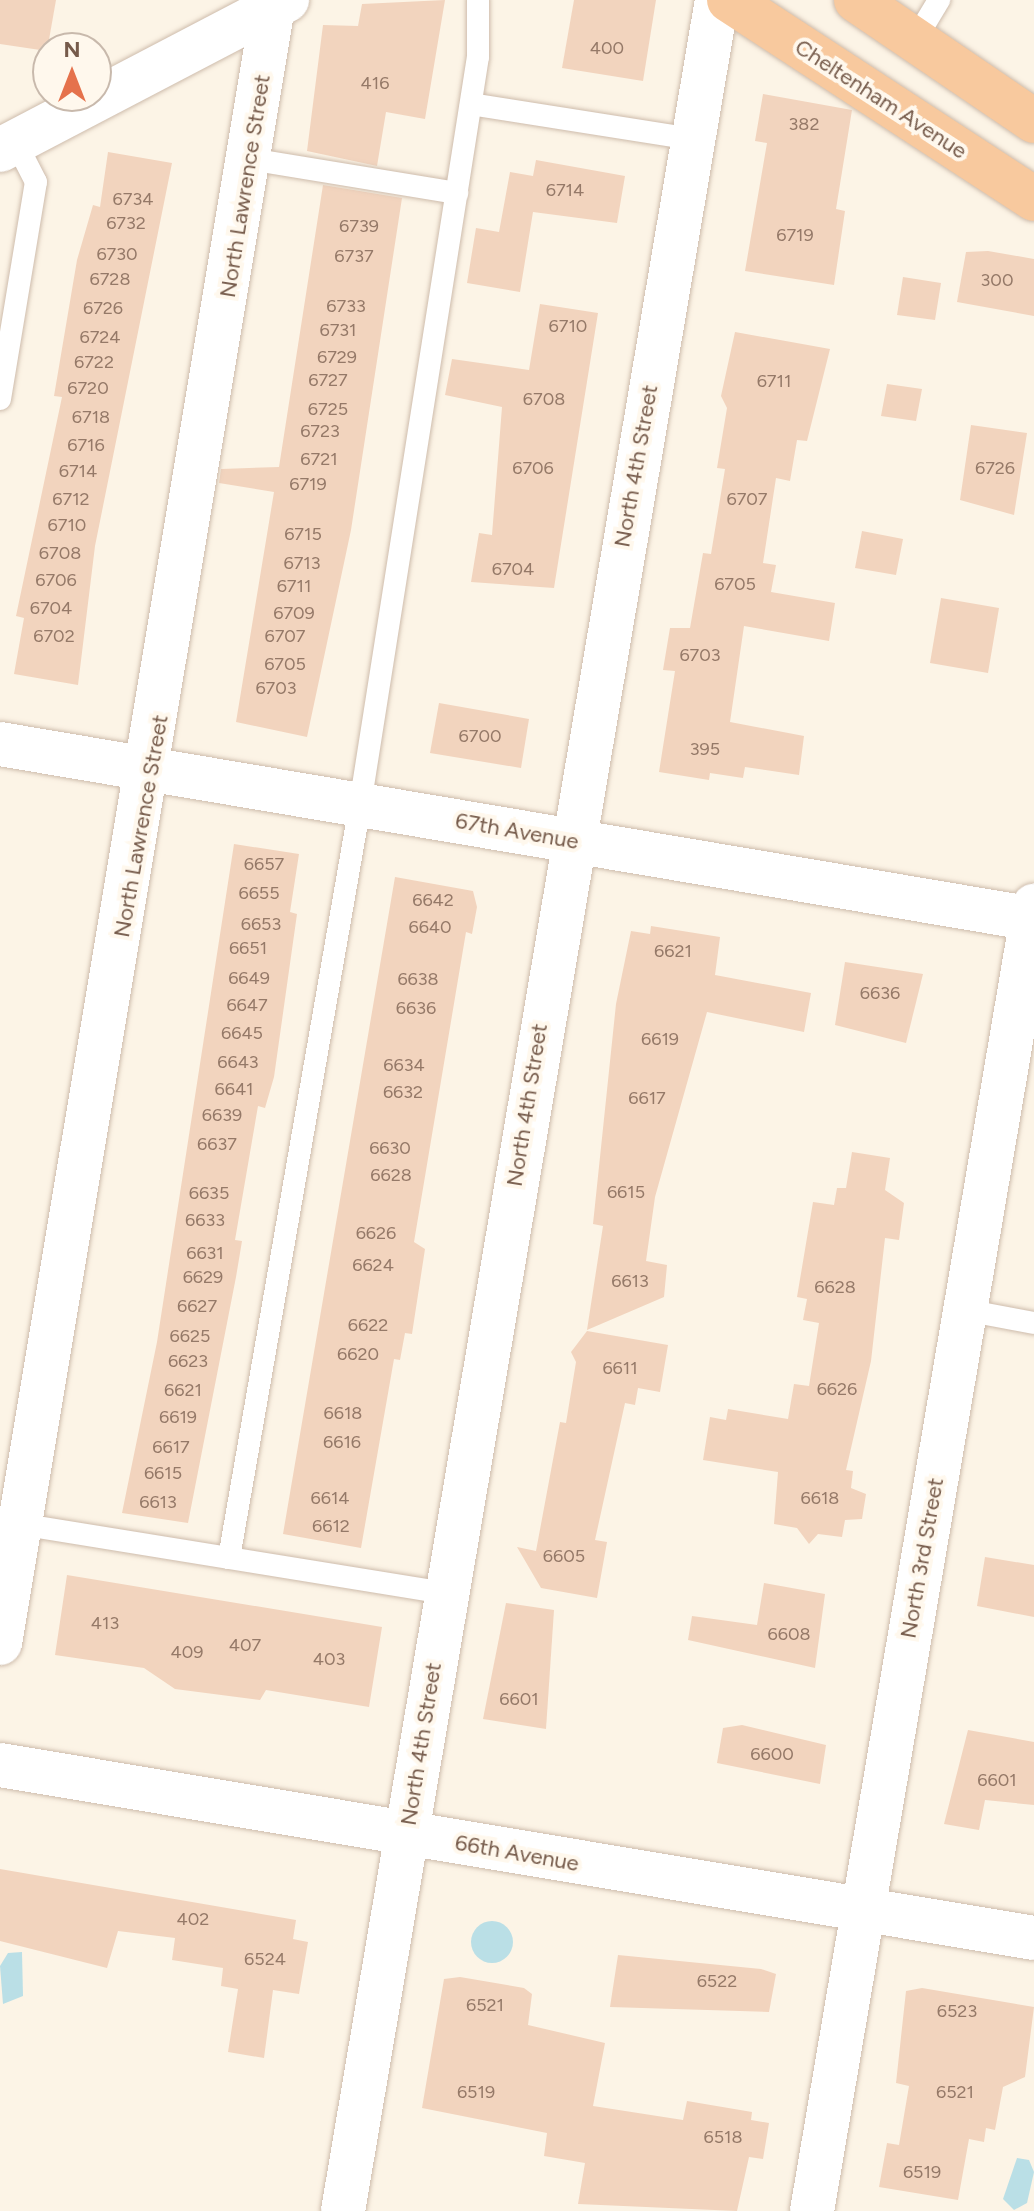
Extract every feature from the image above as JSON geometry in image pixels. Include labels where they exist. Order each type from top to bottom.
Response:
[{"type":"highway","name":"Cheltenham Avenue","points":[[729,0],[1034,199]]},
{"type":"highway","points":[[856,0],[1034,121]]},
{"type":"street","name":"North 4th Street","points":[[343,2211],[571,840],[717,0]]},
{"type":"street","points":[[8,146],[280,4]]},
{"type":"street","name":"North Lawrence Street","points":[[0,1643],[10,1522],[151,769],[249,159],[280,4]]},
{"type":"street","name":"67th Avenue","points":[[0,744],[1033,915]]},
{"type":"street","name":"North 3rd Street","points":[[812,2211],[1033,915]]},
{"type":"street","name":"66th Avenue","points":[[0,1765],[1034,1938]]},
{"type":"lane","points":[[229,1558],[360,805],[471,104],[478,0]]},
{"type":"lane","points":[[915,40],[939,0]]},
{"type":"lane","points":[[471,104],[693,139]]},
{"type":"lane","points":[[0,399],[36,182],[8,146]]},
{"type":"lane","points":[[249,159],[457,193]]},
{"type":"lane","points":[[965,1310],[1034,1323]]},
{"type":"lane","points":[[10,1522],[447,1593]]},
{"type":"water","points":[[492,1921],[506,1928],[513,1942],[506,1956],[492,1963],[478,1956],[471,1942],[478,1928]]},
{"type":"water","points":[[22,1952],[23,1996],[3,2004],[0,1966],[8,1953]]},
{"type":"water","points":[[1017,2158],[1029,2160],[1034,2172],[1027,2203],[1014,2210],[1003,2199]]},
{"type":"building","points":[[0,0],[56,0],[50,32],[32,32],[32,49],[0,44]]},
{"type":"building","points":[[445,0],[425,119],[386,112],[377,166],[307,151],[323,25],[358,26],[362,4]]},
{"type":"building","points":[[574,0],[656,0],[643,81],[562,68]]},
{"type":"building","points":[[763,94],[852,110],[836,209],[845,211],[834,285],[745,271],[767,143],[755,141]]},
{"type":"building","points":[[108,152],[172,163],[95,546],[78,685],[14,674],[24,618],[16,616],[62,397],[54,396],[77,260],[93,205],[100,207]]},
{"type":"building","points":[[536,160],[625,176],[617,223],[533,212],[520,292],[467,283],[476,228],[499,232],[510,172],[533,176]]},
{"type":"building","points":[[323,185],[402,198],[351,530],[307,737],[236,722],[274,492],[219,483],[221,469],[279,467]]},
{"type":"building","points":[[988,251],[1034,259],[1034,316],[957,302],[966,252]]},
{"type":"building","points":[[903,277],[941,283],[935,320],[897,315]]},
{"type":"building","points":[[540,304],[598,313],[554,588],[471,582],[479,533],[492,535],[502,407],[445,395],[452,359],[529,370]]},
{"type":"building","points":[[735,332],[830,349],[807,441],[797,440],[790,481],[776,478],[763,563],[776,565],[771,592],[835,603],[829,641],[744,626],[730,722],[804,736],[799,775],[745,767],[743,778],[710,773],[709,780],[659,772],[675,671],[663,670],[670,628],[690,628],[703,553],[711,554],[725,469],[717,468],[727,408],[721,396]]},
{"type":"building","points":[[887,384],[922,389],[916,421],[881,416]]},
{"type":"building","points":[[971,425],[1027,433],[1014,515],[960,500]]},
{"type":"building","points":[[862,531],[903,539],[896,575],[855,568]]},
{"type":"building","points":[[941,598],[999,608],[988,673],[930,663]]},
{"type":"building","points":[[439,703],[529,719],[521,768],[430,753]]},
{"type":"building","points":[[234,844],[299,854],[290,912],[297,914],[274,1077],[265,1108],[258,1106],[235,1240],[242,1241],[236,1277],[188,1523],[122,1513],[157,1342]]},
{"type":"building","points":[[395,877],[473,891],[477,907],[472,934],[466,932],[414,1242],[425,1249],[412,1334],[405,1333],[400,1360],[394,1359],[361,1548],[283,1534]]},
{"type":"building","points":[[651,926],[720,937],[715,975],[811,993],[804,1032],[707,1012],[655,1197],[646,1261],[667,1265],[664,1297],[587,1330],[603,1226],[593,1224],[616,1004],[631,931],[650,934]]},
{"type":"building","points":[[845,962],[923,974],[906,1043],[835,1025]]},
{"type":"building","points":[[852,1152],[890,1158],[885,1190],[904,1203],[899,1240],[885,1238],[871,1361],[846,1470],[853,1471],[851,1488],[866,1494],[862,1519],[845,1520],[842,1537],[818,1534],[809,1544],[797,1528],[774,1524],[778,1472],[703,1460],[710,1417],[726,1420],[728,1409],[788,1419],[794,1384],[809,1386],[819,1323],[803,1320],[807,1299],[797,1297],[813,1202],[834,1205],[837,1188],[846,1188]]},
{"type":"building","points":[[587,1331],[668,1345],[660,1392],[638,1388],[635,1405],[625,1403],[595,1540],[607,1542],[597,1598],[541,1588],[517,1547],[536,1551],[560,1422],[566,1423],[576,1362],[571,1352]]},
{"type":"building","points":[[985,1557],[1034,1565],[1034,1617],[977,1606]]},
{"type":"building","points":[[67,1575],[382,1627],[369,1707],[266,1690],[260,1700],[175,1689],[144,1668],[55,1655]]},
{"type":"building","points":[[764,1583],[825,1594],[815,1668],[688,1640],[692,1616],[757,1625]]},
{"type":"building","points":[[506,1603],[554,1610],[546,1729],[483,1719]]},
{"type":"building","points":[[742,1725],[826,1745],[820,1784],[717,1763],[723,1728]]},
{"type":"building","points":[[968,1730],[1034,1742],[1034,1805],[985,1800],[979,1830],[944,1824]]},
{"type":"building","points":[[0,1869],[296,1920],[293,1939],[308,1942],[299,1994],[273,1990],[264,2058],[228,2052],[238,1989],[221,1986],[223,1968],[172,1960],[175,1938],[118,1931],[107,1968],[0,1941]]},
{"type":"building","points":[[618,1955],[761,1969],[776,1974],[769,2012],[610,2007]]},
{"type":"building","points":[[460,1977],[524,1988],[532,1994],[528,2025],[605,2043],[593,2106],[683,2120],[687,2101],[752,2112],[751,2120],[769,2123],[763,2159],[749,2157],[737,2211],[578,2204],[585,2163],[544,2156],[547,2133],[422,2108],[444,1979]]},
{"type":"building","points":[[922,1988],[1034,2007],[1025,2077],[1003,2087],[995,2130],[986,2128],[984,2142],[969,2139],[958,2200],[879,2187],[887,2143],[899,2145],[909,2086],[896,2083],[906,1991]]}]
